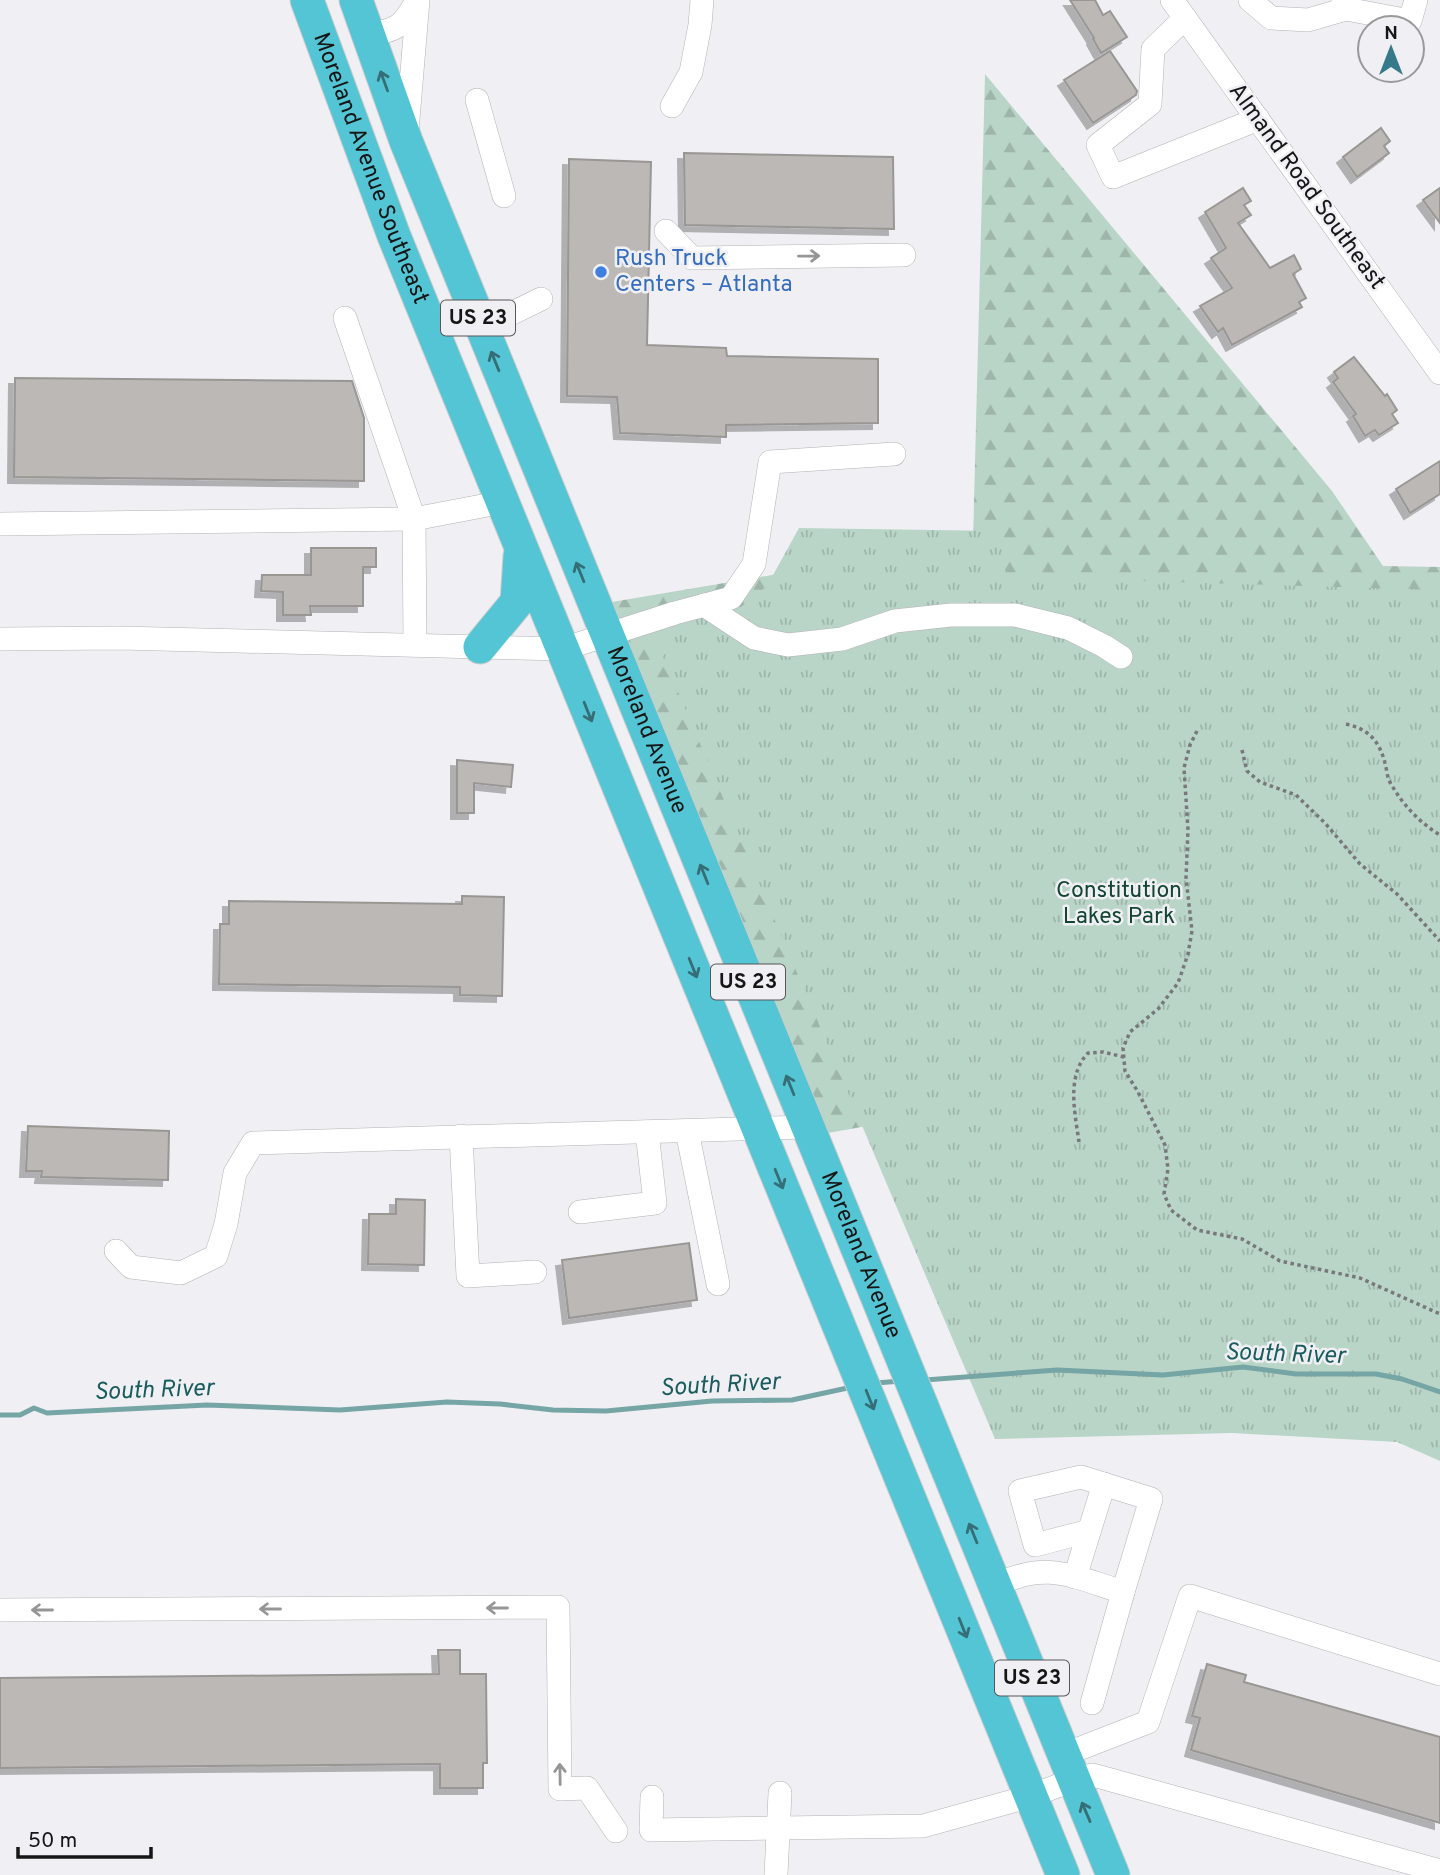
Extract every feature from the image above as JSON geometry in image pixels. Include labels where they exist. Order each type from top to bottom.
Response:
[{"type":"highway","name":"Moreland Avenue Southeast","points":[[307,0],[394,236],[563,649]]},
{"type":"highway","name":"Moreland Avenue Southeast","points":[[356,0],[407,141],[606,635]]},
{"type":"highway","points":[[480,647],[517,602],[521,547]]},
{"type":"highway","name":"Moreland Avenue","points":[[606,635],[1113,1875]]},
{"type":"highway","name":"Moreland Avenue","points":[[563,649],[1063,1875]]},
{"type":"street","points":[[367,35],[398,28],[408,18],[417,0]]},
{"type":"street","points":[[407,141],[417,0]]},
{"type":"street","points":[[672,106],[691,72],[702,0]]},
{"type":"street","points":[[1250,0],[1271,18],[1308,20],[1344,4],[1410,21],[1416,0]]},
{"type":"street","points":[[1179,9],[1153,49],[1150,104],[1098,145],[1113,177],[1258,119]]},
{"type":"street","name":"Almand Road Southeast","points":[[1179,9],[1440,373]]},
{"type":"street","points":[[477,100],[503,196]]},
{"type":"street","points":[[666,232],[692,258],[904,255]]},
{"type":"street","points":[[482,328],[541,299]]},
{"type":"street","points":[[345,318],[414,519],[415,645]]},
{"type":"street","points":[[0,639],[120,638],[563,649],[732,598],[754,564],[770,461],[894,454]]},
{"type":"street","points":[[0,524],[414,519],[503,502]]},
{"type":"street","points":[[704,605],[754,638],[788,645],[842,639],[895,621],[951,615],[1015,615],[1068,628],[1121,657]]},
{"type":"street","points":[[116,1251],[131,1267],[181,1273],[216,1256],[226,1224],[235,1173],[253,1143],[807,1127]]},
{"type":"street","points":[[687,1131],[718,1284]]},
{"type":"street","points":[[580,1212],[655,1203],[647,1132]]},
{"type":"street","points":[[461,1136],[468,1276],[535,1272]]},
{"type":"street","points":[[1089,1531],[1035,1545],[1020,1491],[1082,1477],[1151,1499],[1092,1703]]},
{"type":"street","points":[[1075,1577],[1104,1484]]},
{"type":"street","points":[[994,1586],[1017,1575],[1060,1572],[1123,1592]]},
{"type":"street","points":[[652,1797],[651,1830],[923,1826],[1031,1796],[1068,1768],[1148,1722],[1190,1596],[1440,1674]]},
{"type":"street","points":[[0,1610],[558,1607],[561,1789],[587,1788],[616,1831]]},
{"type":"street","points":[[1068,1768],[1440,1871]]},
{"type":"street","points":[[776,1874],[780,1793]]},
{"type":"path","points":[[1346,724],[1364,728],[1371,736],[1385,760],[1389,782],[1424,825],[1440,835]]},
{"type":"path","points":[[1197,731],[1184,768],[1188,830],[1186,878],[1192,931],[1188,954],[1178,983],[1158,1009],[1130,1032],[1123,1048],[1125,1071],[1165,1145],[1168,1169],[1164,1194],[1171,1210],[1196,1230],[1242,1239],[1280,1262],[1360,1278],[1440,1314]]},
{"type":"path","points":[[1242,750],[1247,772],[1260,782],[1296,795],[1325,823],[1360,864],[1397,894],[1440,941]]},
{"type":"path","points":[[1079,1142],[1074,1082],[1080,1062],[1088,1053],[1104,1052],[1124,1057]]},
{"type":"green space","name":"Constitution Lakes Park","points":[[985,74],[1332,491],[1383,566],[1440,567],[1440,1057],[1252,1057],[828,1133],[612,602],[973,541]]},
{"type":"green space","name":"Constitution Lakes Park","points":[[799,528],[1001,531],[1006,577],[1440,590],[1440,1461],[1397,1442],[1232,1433],[995,1439],[653,633],[695,607],[741,607],[767,586]]},
{"type":"building","points":[[1070,0],[1095,0],[1103,15],[1110,11],[1127,37],[1101,53]]},
{"type":"building","points":[[1110,51],[1137,91],[1136,95],[1093,123],[1064,80]]},
{"type":"building","points":[[1381,128],[1390,141],[1384,146],[1389,153],[1357,177],[1343,157]]},
{"type":"building","points":[[684,153],[893,157],[894,229],[685,225]]},
{"type":"building","points":[[569,159],[651,162],[647,345],[726,348],[727,356],[878,359],[878,423],[726,425],[726,437],[620,433],[617,397],[567,396]]},
{"type":"building","points":[[1243,188],[1251,201],[1244,205],[1251,215],[1238,223],[1270,268],[1294,255],[1301,269],[1293,274],[1306,298],[1299,302],[1302,307],[1232,345],[1223,328],[1218,332],[1200,306],[1232,288],[1211,258],[1226,248],[1205,212]]},
{"type":"building","points":[[1440,188],[1440,223],[1423,200]]},
{"type":"building","points":[[1354,357],[1385,396],[1387,394],[1397,410],[1392,414],[1398,423],[1379,435],[1375,430],[1365,436],[1353,416],[1356,414],[1333,382],[1338,378],[1334,372]]},
{"type":"building","points":[[15,378],[352,381],[364,418],[364,481],[14,477]]},
{"type":"building","points":[[1440,461],[1440,494],[1410,513],[1396,489]]},
{"type":"building","points":[[311,548],[376,548],[376,567],[363,567],[363,606],[310,606],[311,615],[283,615],[283,592],[261,591],[262,575],[311,575]]},
{"type":"building","points":[[457,760],[513,765],[511,787],[474,783],[474,813],[457,813]]},
{"type":"building","points":[[462,896],[504,897],[502,996],[460,995],[460,987],[219,984],[220,924],[229,924],[229,901],[462,904]]},
{"type":"building","points":[[28,1126],[169,1131],[168,1180],[41,1177],[42,1171],[26,1171]]},
{"type":"building","points":[[396,1199],[425,1200],[424,1265],[368,1264],[369,1214],[396,1214]]},
{"type":"building","points":[[689,1243],[697,1300],[569,1318],[562,1260]]},
{"type":"building","points":[[438,1650],[460,1650],[460,1674],[486,1674],[487,1763],[483,1763],[483,1788],[440,1788],[440,1764],[0,1768],[0,1678],[439,1674]]},
{"type":"building","points":[[1207,1664],[1246,1675],[1244,1682],[1440,1737],[1440,1823],[1191,1750],[1200,1718],[1192,1716]]},
{"type":"waterway","name":"South River","points":[[925,1380],[1057,1370],[1163,1375],[1243,1367],[1296,1374],[1376,1374],[1402,1379],[1440,1392]]},
{"type":"waterway","name":"South River","points":[[876,1383],[901,1381]]},
{"type":"waterway","name":"South River","points":[[0,1415],[20,1415],[34,1408],[47,1413],[207,1405],[340,1410],[447,1402],[606,1411],[712,1401],[792,1400],[852,1387]]},
{"type":"place","name":"Rush Truck Centers – Atlanta","points":[[601,272]]}]
